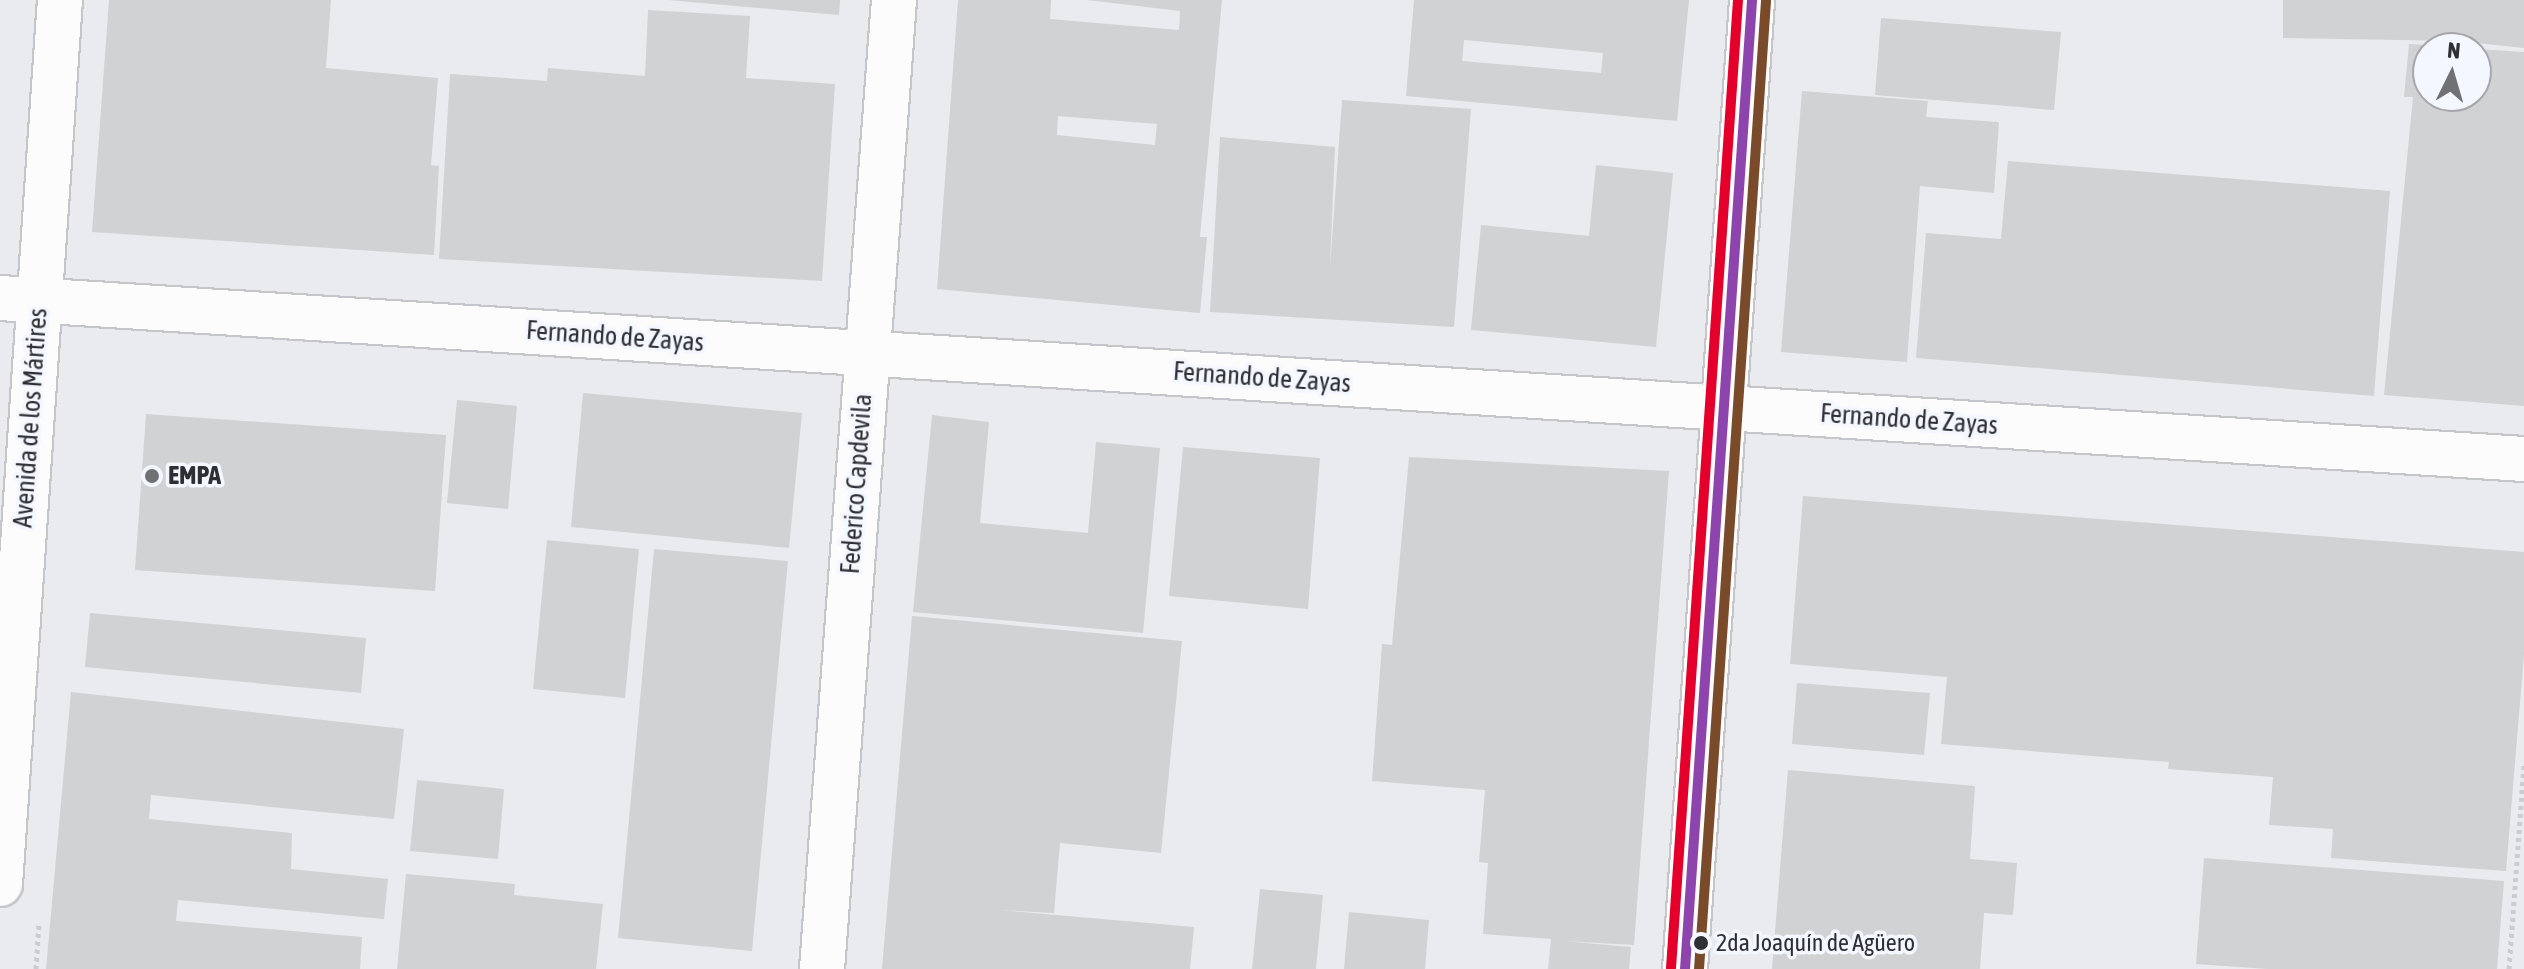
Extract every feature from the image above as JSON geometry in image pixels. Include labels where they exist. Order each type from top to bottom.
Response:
[{"type":"street","name":"Avenida de los Mártires","points":[[0,884],[20,299],[60,0]]},
{"type":"street","name":"Federico Capdevila","points":[[822,969],[894,0]]},
{"type":"street","points":[[1685,969],[1752,0]]},
{"type":"street","name":"Fernando de Zayas","points":[[20,299],[2524,459]]},
{"type":"path","points":[[2509,969],[2524,763]]},
{"type":"building","points":[[109,0],[331,0],[326,68],[438,78],[431,165],[439,166],[434,255],[92,232]]},
{"type":"building","points":[[668,0],[840,0],[839,15]]},
{"type":"building","points":[[958,0],[1051,0],[1050,19],[1179,30],[1180,11],[1087,0],[1222,0],[1200,237],[1207,237],[1200,313],[937,289]],"holes":[[[1058,116],[1157,124],[1155,145],[1057,135]]]},
{"type":"building","points":[[1414,0],[1689,0],[1677,121],[1406,96]],"holes":[[[1464,40],[1603,53],[1601,73],[1462,61]]]},
{"type":"building","points":[[2283,0],[2524,0],[2524,48],[2492,45],[2492,32],[2412,32],[2412,40],[2283,38]]},
{"type":"building","points":[[648,10],[750,16],[746,78],[835,84],[822,281],[439,259],[450,74],[547,81],[548,68],[645,76]]},
{"type":"building","points":[[1881,18],[2061,32],[2054,110],[1875,95]]},
{"type":"building","points":[[2409,44],[2412,44],[2412,97],[2404,97]]},
{"type":"building","points":[[2492,50],[2524,52],[2524,406],[2384,395],[2412,107],[2412,112],[2492,112]]},
{"type":"building","points":[[1802,91],[1928,101],[1926,117],[1999,122],[1994,193],[1920,186],[1907,362],[1781,352]]},
{"type":"building","points":[[1342,100],[1471,109],[1454,327],[1210,312],[1220,137],[1335,147],[1330,268]]},
{"type":"building","points":[[2008,161],[2390,191],[2374,396],[1916,358],[1926,233],[2001,239]]},
{"type":"building","points":[[1596,165],[1673,173],[1656,347],[1471,330],[1481,225],[1589,236]]},
{"type":"building","points":[[583,393],[802,413],[789,548],[571,527]]},
{"type":"building","points":[[457,400],[517,406],[508,509],[447,503]]},
{"type":"building","points":[[146,414],[446,435],[435,591],[135,570]]},
{"type":"building","points":[[932,415],[989,422],[980,523],[1088,533],[1096,442],[1160,448],[1143,633],[913,612]]},
{"type":"building","points":[[1183,447],[1320,458],[1308,609],[1169,596]]},
{"type":"building","points":[[1409,457],[1669,471],[1634,945],[1563,941],[1631,947],[1629,969],[1548,969],[1551,939],[1483,934],[1488,863],[1479,862],[1485,790],[1372,781],[1382,644],[1392,645]]},
{"type":"building","points":[[1803,496],[2524,552],[2524,654],[2506,871],[2331,858],[2333,829],[2269,825],[2273,777],[2168,769],[2169,762],[1941,744],[1947,677],[1790,664]]},
{"type":"building","points":[[547,540],[639,549],[625,698],[533,689]]},
{"type":"building","points":[[654,549],[788,561],[752,951],[618,938]]},
{"type":"building","points":[[90,613],[366,638],[361,693],[85,667]]},
{"type":"building","points":[[912,616],[1182,641],[1161,853],[1060,843],[1054,913],[1000,910],[1194,927],[1190,969],[882,969]]},
{"type":"building","points":[[1797,683],[1930,693],[1924,755],[1792,744]]},
{"type":"building","points":[[71,692],[404,729],[394,819],[151,795],[149,819],[292,833],[291,869],[388,879],[384,919],[178,900],[176,921],[362,937],[360,969],[46,969]]},
{"type":"building","points":[[1788,770],[1975,786],[1970,859],[2017,863],[2013,915],[1984,913],[1980,969],[1772,969]]},
{"type":"building","points":[[417,780],[504,789],[498,859],[410,851]]},
{"type":"building","points":[[2204,858],[2504,881],[2497,969],[2267,969],[2196,964]]},
{"type":"building","points":[[406,874],[515,884],[514,895],[603,904],[596,969],[397,969]]},
{"type":"building","points":[[1260,889],[1323,895],[1316,969],[1252,969]]},
{"type":"building","points":[[1349,912],[1429,920],[1425,969],[1344,969]]},
{"type":"transit line","points":[[1671,968],[1738,0]]},
{"type":"transit line","points":[[1685,969],[1752,0]]},
{"type":"transit line","points":[[1699,969],[1766,1]]},
{"type":"place","name":"EMPA","points":[[152,476]]},
{"type":"place","name":"2da Joaquín de Agüero","points":[[1701,943]]}]
